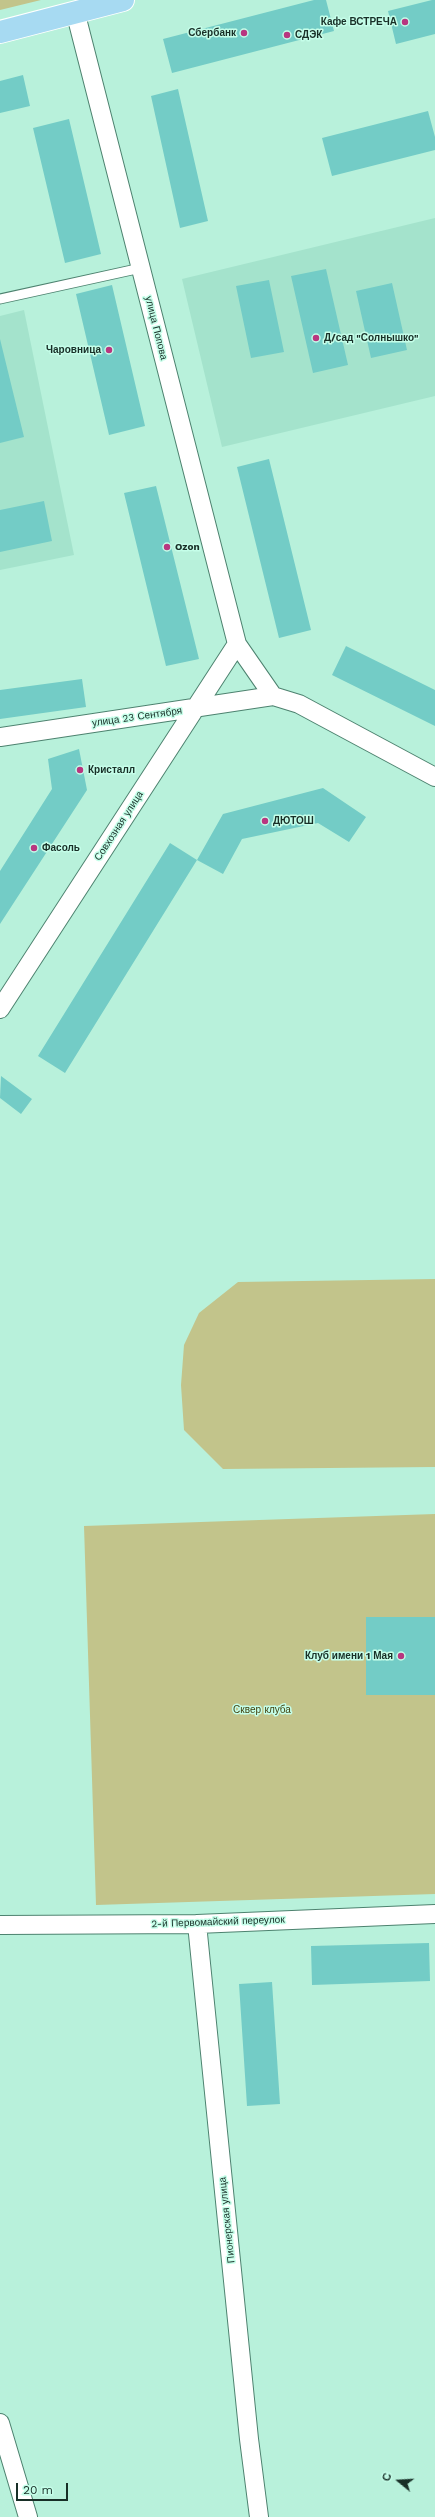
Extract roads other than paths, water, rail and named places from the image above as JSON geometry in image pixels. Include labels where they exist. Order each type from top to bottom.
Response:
[{"type":"main road","points":[[0,32],[75,11],[123,0]]},
{"type":"street","name":"улица Попова","points":[[75,11],[238,644]]},
{"type":"street","points":[[238,644],[273,696]]},
{"type":"street","name":"Совхозная улица","points":[[0,1009],[238,644]]},
{"type":"street","name":"улица 23 Сентября","points":[[0,737],[195,709],[273,696],[299,704],[435,777]]},
{"type":"street","name":"2-й Первомайский переулок","points":[[0,1925],[197,1924],[435,1914]]},
{"type":"street","name":"Пионерская улица","points":[[197,1924],[249,2439],[259,2517]]},
{"type":"street","points":[[0,2423],[28,2517]]},
{"type":"lane","points":[[0,299],[141,268]]},
{"type":"place","name":"Кафе ВСТРЕЧА","points":[[405,22]]},
{"type":"place","name":"Сбербанк","points":[[244,33]]},
{"type":"place","name":"СДЭК","points":[[287,35]]},
{"type":"place","name":"Д/сад \"Солнышко\"","points":[[316,338]]},
{"type":"place","name":"Чаровница","points":[[109,350]]},
{"type":"place","name":"Ozon","points":[[167,547]]},
{"type":"place","name":"Кристалл","points":[[80,770]]},
{"type":"place","name":"ДЮТОШ","points":[[265,821]]},
{"type":"place","name":"Фасоль","points":[[34,848]]},
{"type":"place","name":"Клуб имени 1 Мая","points":[[401,1656]]},
{"type":"park label","name":"Сквер клуба","points":[[262,1710]]}]
